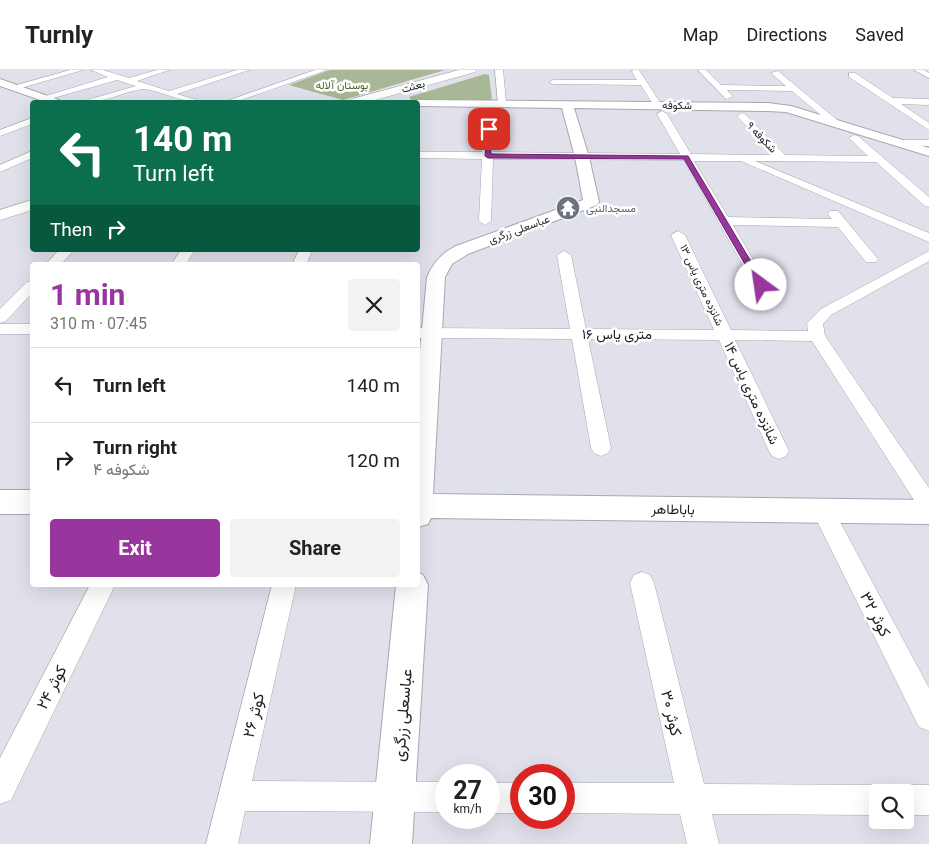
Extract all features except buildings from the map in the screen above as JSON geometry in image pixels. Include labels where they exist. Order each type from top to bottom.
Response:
[{"type":"main road","name":"بعثت","points":[[363,100],[471,70]]},
{"type":"main road","name":"بعثت","points":[[386,100],[492,70]]},
{"type":"main road","points":[[0,206],[30,197]]},
{"type":"main road","points":[[0,215],[30,206]]},
{"type":"street","points":[[16,88],[61,72],[79,70]]},
{"type":"street","points":[[95,70],[144,86],[168,97],[184,100]]},
{"type":"street","points":[[128,81],[166,70]]},
{"type":"street","points":[[168,97],[245,70]]},
{"type":"street","points":[[234,100],[323,70]]},
{"type":"street","points":[[499,70],[502,103]]},
{"type":"street","points":[[635,70],[761,285]]},
{"type":"street","points":[[702,70],[730,98]]},
{"type":"street","points":[[918,70],[929,76]]},
{"type":"street","points":[[775,73],[837,124]]},
{"type":"street","points":[[852,75],[929,127]]},
{"type":"street","points":[[43,98],[117,77]]},
{"type":"street","points":[[552,82],[643,82]]},
{"type":"street","points":[[0,86],[16,88],[49,100]]},
{"type":"street","points":[[97,100],[144,86]]},
{"type":"street","points":[[719,87],[794,89]]},
{"type":"street","points":[[891,102],[929,102]]},
{"type":"street","name":"شکوفه","points":[[420,103],[567,104],[659,109],[768,107],[787,110],[929,152]]},
{"type":"street","points":[[567,104],[582,157]]},
{"type":"street","points":[[485,222],[489,115]]},
{"type":"street","name":"شکوفه ۹","points":[[742,116],[782,158]]},
{"type":"street","points":[[0,133],[30,122]]},
{"type":"street","points":[[854,138],[929,203]]},
{"type":"street","points":[[898,143],[929,143]]},
{"type":"street","points":[[0,169],[30,155]]},
{"type":"street","points":[[420,155],[878,159]]},
{"type":"street","name":"عباسعلی زرگری","points":[[425,333],[436,277],[441,264],[449,256],[591,202],[582,157]]},
{"type":"street","points":[[737,158],[929,238]]},
{"type":"street","points":[[831,210],[871,259]]},
{"type":"street","points":[[723,221],[842,223]]},
{"type":"street","name":"شانزده متری یاس ۱۳","points":[[678,235],[725,335]]},
{"type":"street","points":[[55,262],[65,252]]},
{"type":"street","points":[[929,255],[826,312],[815,323],[817,336],[929,505]]},
{"type":"street","points":[[564,256],[601,448]]},
{"type":"street","points":[[0,318],[30,287]]},
{"type":"street","points":[[0,329],[30,330]]},
{"type":"street","points":[[420,457],[425,333]]},
{"type":"street","name":"۱۶ متری یاس","points":[[425,333],[817,336]]},
{"type":"street","name":"شانزده متری یاس ۱۴","points":[[725,335],[779,451]]},
{"type":"street","points":[[0,502],[30,502]]},
{"type":"street","name":"باباطاهر","points":[[420,506],[929,512]]},
{"type":"street","name":"کوثر ۳۲","points":[[823,511],[929,717]]},
{"type":"street","name":"کوثر ۳۰","points":[[642,583],[703,844]]},
{"type":"street","name":"کوثر ۲۴","points":[[0,789],[102,587]]},
{"type":"street","name":"کوثر ۲۶","points":[[222,844],[284,587]]},
{"type":"street","name":"عباسعلی زرگری","points":[[391,844],[412,587]]},
{"type":"street","points":[[233,796],[435,797]]},
{"type":"street","points":[[575,798],[869,800]]},
{"type":"street","points":[[914,800],[929,800]]},
{"type":"green space","name":"بوستان آلاله","points":[[330,70],[445,70],[343,100],[289,85]]},
{"type":"green space","points":[[485,74],[489,75],[492,100],[411,100],[409,97]]},
{"type":"place","name":"مسجدالنبی","points":[[568,208]]},
{"type":"route","points":[[489,129],[488,156],[686,157],[761,285]]}]
